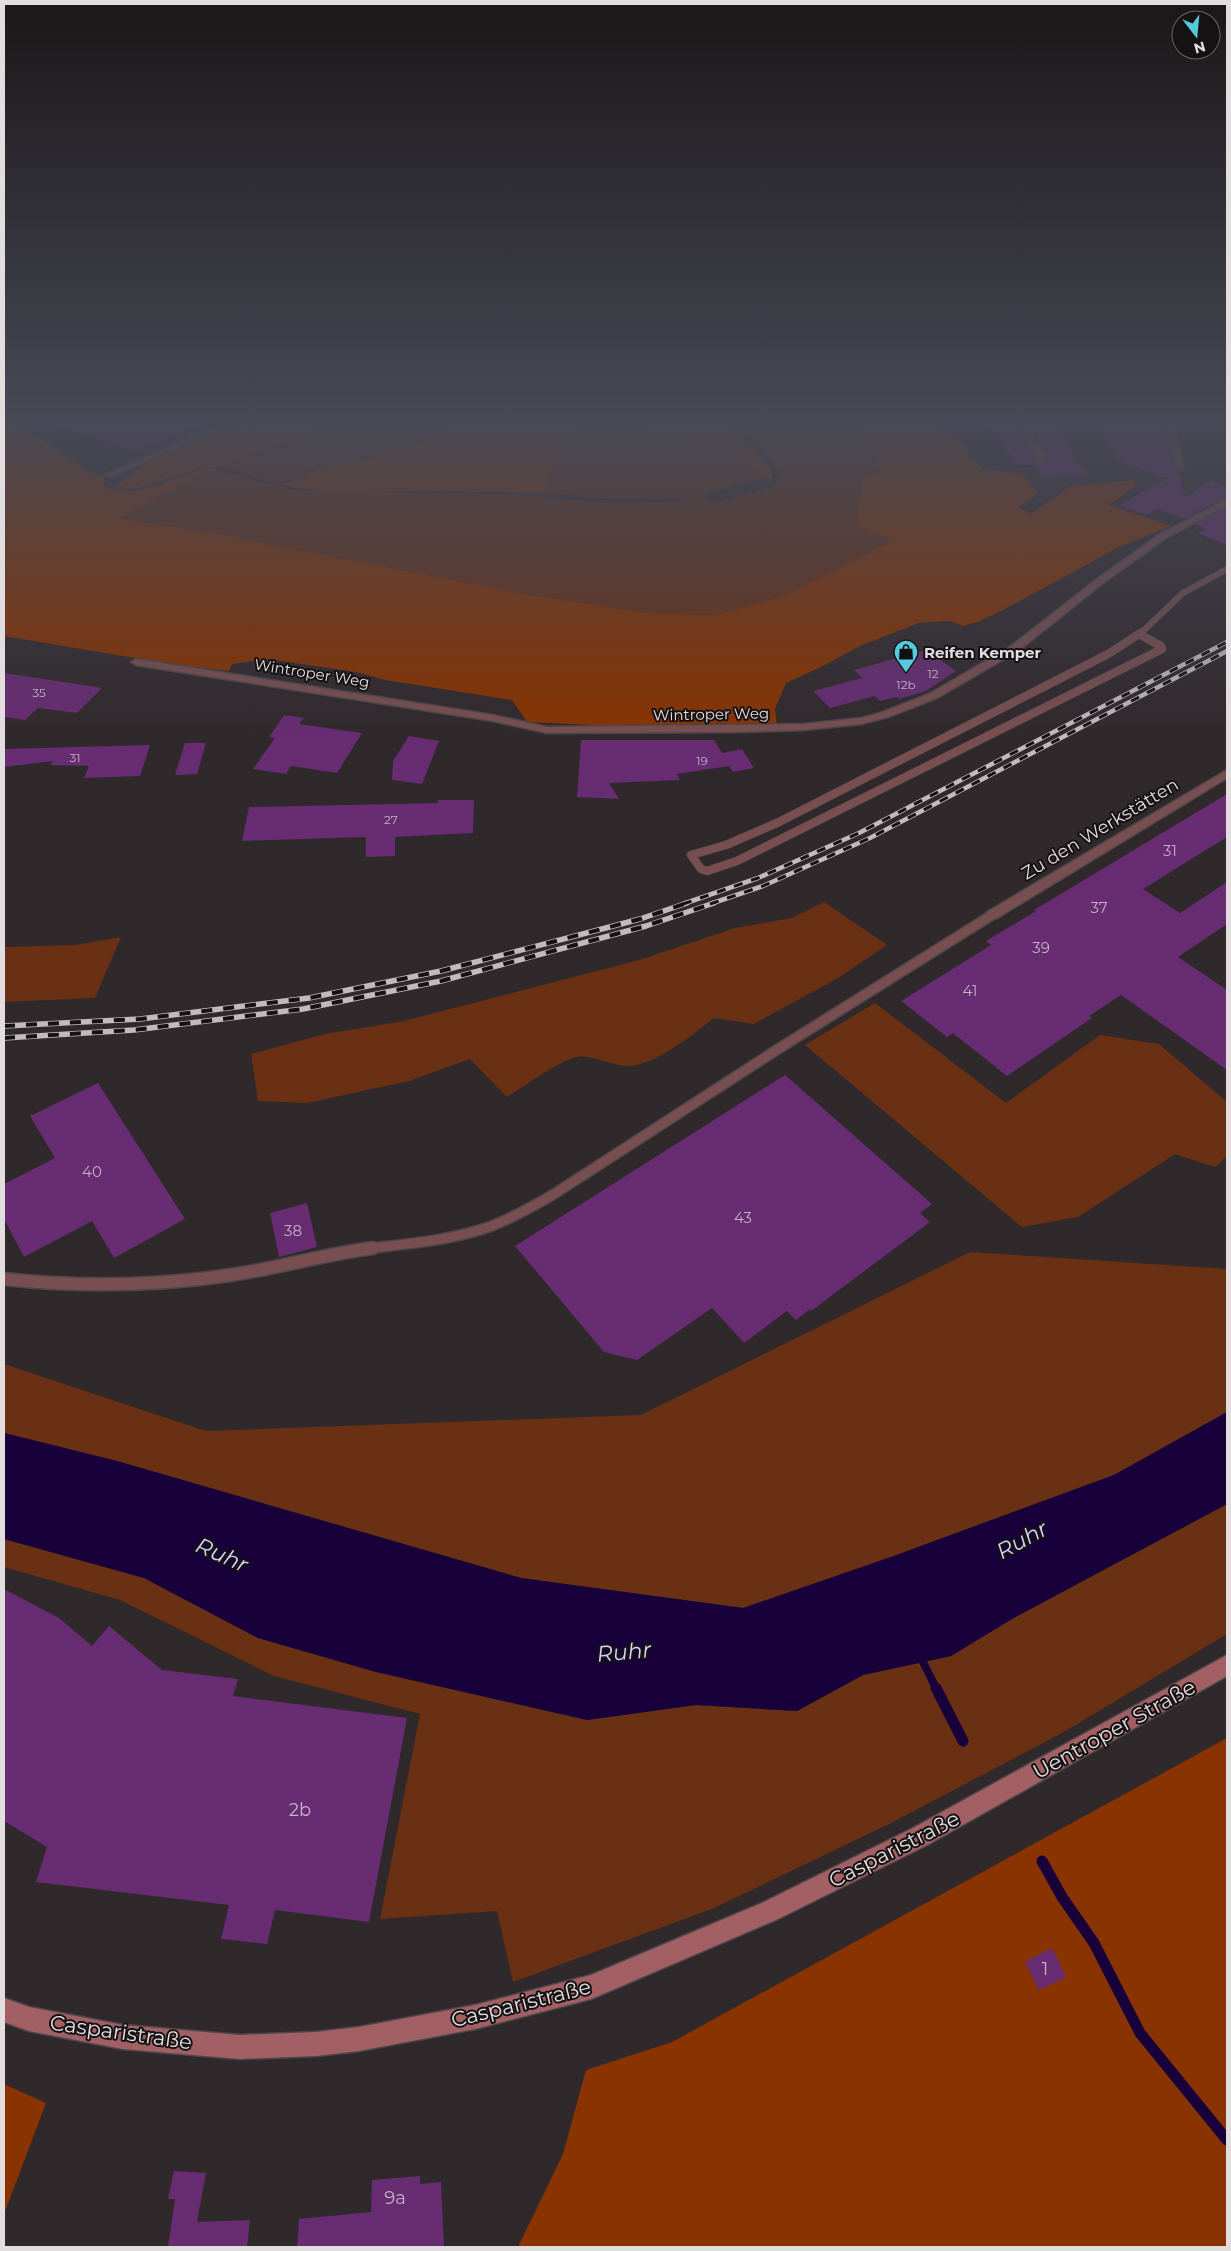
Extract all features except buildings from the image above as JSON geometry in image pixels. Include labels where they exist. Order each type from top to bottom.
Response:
[{"type":"main road","name":"Uentroper Straße","points":[[1000,1793],[1227,1665]]},
{"type":"main road","name":"Casparistraße","points":[[4,2010],[29,2019],[123,2037],[240,2046],[316,2044],[359,2039],[475,2017],[591,1986],[770,1911],[921,1836],[1000,1793]]},
{"type":"street","name":"Wintroper Weg","points":[[136,662],[493,718],[547,730],[804,728],[861,721],[911,706],[933,696],[1014,649],[1100,581],[1163,536],[1182,526]]},
{"type":"street","name":"Zu den Werkstätten","points":[[992,915],[1227,773]]},
{"type":"lane","points":[[1139,634],[1161,646],[1162,649],[737,861],[707,870],[701,869],[691,855],[716,851],[740,840],[875,774],[1108,654],[1139,634],[1147,629],[1183,593],[1227,569]]},
{"type":"lane","points":[[4,1279],[58,1284],[198,1278],[258,1270],[345,1252],[444,1238],[480,1230],[520,1213],[551,1196],[775,1051],[992,915]]},
{"type":"shaded area","points":[[4,526],[169,526],[524,594],[647,613],[715,615],[784,596],[892,540],[859,526],[1171,526],[1119,547],[980,621],[963,626],[950,621],[919,623],[862,645],[786,683],[775,709],[777,725],[636,727],[527,722],[512,700],[386,680],[356,672],[268,659],[232,664],[229,671],[170,664],[4,636]]},
{"type":"shaded area","points":[[171,526],[890,526],[893,539],[784,596],[715,615],[647,613],[524,594]]},
{"type":"shaded area","points":[[824,902],[887,945],[838,978],[754,1024],[714,1018],[673,1048],[638,1065],[627,1066],[589,1057],[577,1057],[552,1068],[507,1097],[470,1059],[409,1081],[307,1103],[258,1101],[251,1054],[325,1034],[404,1021],[639,960],[735,928],[792,918]]},
{"type":"shaded area","points":[[121,937],[95,998],[4,1002],[4,947],[76,945]]},
{"type":"shaded area","points":[[875,1003],[1006,1103],[1100,1035],[1159,1044],[1227,1102],[1227,1156],[1215,1167],[1175,1154],[1078,1217],[1022,1227],[805,1045]]},
{"type":"shaded area","points":[[970,1252],[1227,1269],[1227,1412],[1114,1475],[891,1557],[743,1608],[521,1578],[117,1461],[4,1433],[4,1364],[206,1431],[641,1415]]},
{"type":"shaded area","points":[[1227,1504],[1227,1634],[1064,1732],[893,1822],[714,1908],[513,1982],[497,1911],[380,1919],[420,1714],[274,1676],[120,1600],[4,1567],[4,1539],[144,1578],[258,1638],[376,1672],[587,1720],[696,1705],[797,1711],[863,1675],[951,1656],[1012,1619]]},
{"type":"shaded area","points":[[1227,1738],[1227,2247],[518,2247],[563,2154],[586,2070],[672,2042]]},
{"type":"shaded area","points":[[4,2084],[46,2103],[4,2214]]},
{"type":"water","name":"Ruhr","points":[[1227,1412],[1227,1504],[1012,1619],[951,1656],[863,1675],[797,1711],[696,1705],[587,1720],[376,1672],[258,1638],[144,1578],[4,1539],[4,1433],[117,1461],[521,1578],[743,1608],[891,1557],[1114,1475]]},
{"type":"waterway","points":[[919,1654],[936,1688]]},
{"type":"waterway","points":[[936,1688],[963,1741]]},
{"type":"waterway","points":[[1042,1861],[1062,1897],[1094,1943],[1140,2033],[1227,2140]]},
{"type":"railway","points":[[683,904],[758,878],[859,833],[1227,642]]},
{"type":"railway","points":[[710,904],[763,886],[870,838],[1227,651]]},
{"type":"railway","points":[[4,1026],[140,1019],[309,998],[441,971],[640,919],[687,903]]},
{"type":"railway","points":[[4,1038],[134,1030],[303,1009],[441,981],[646,926],[714,903]]},
{"type":"place","name":"Reifen Kemper","points":[[906,673]]}]
